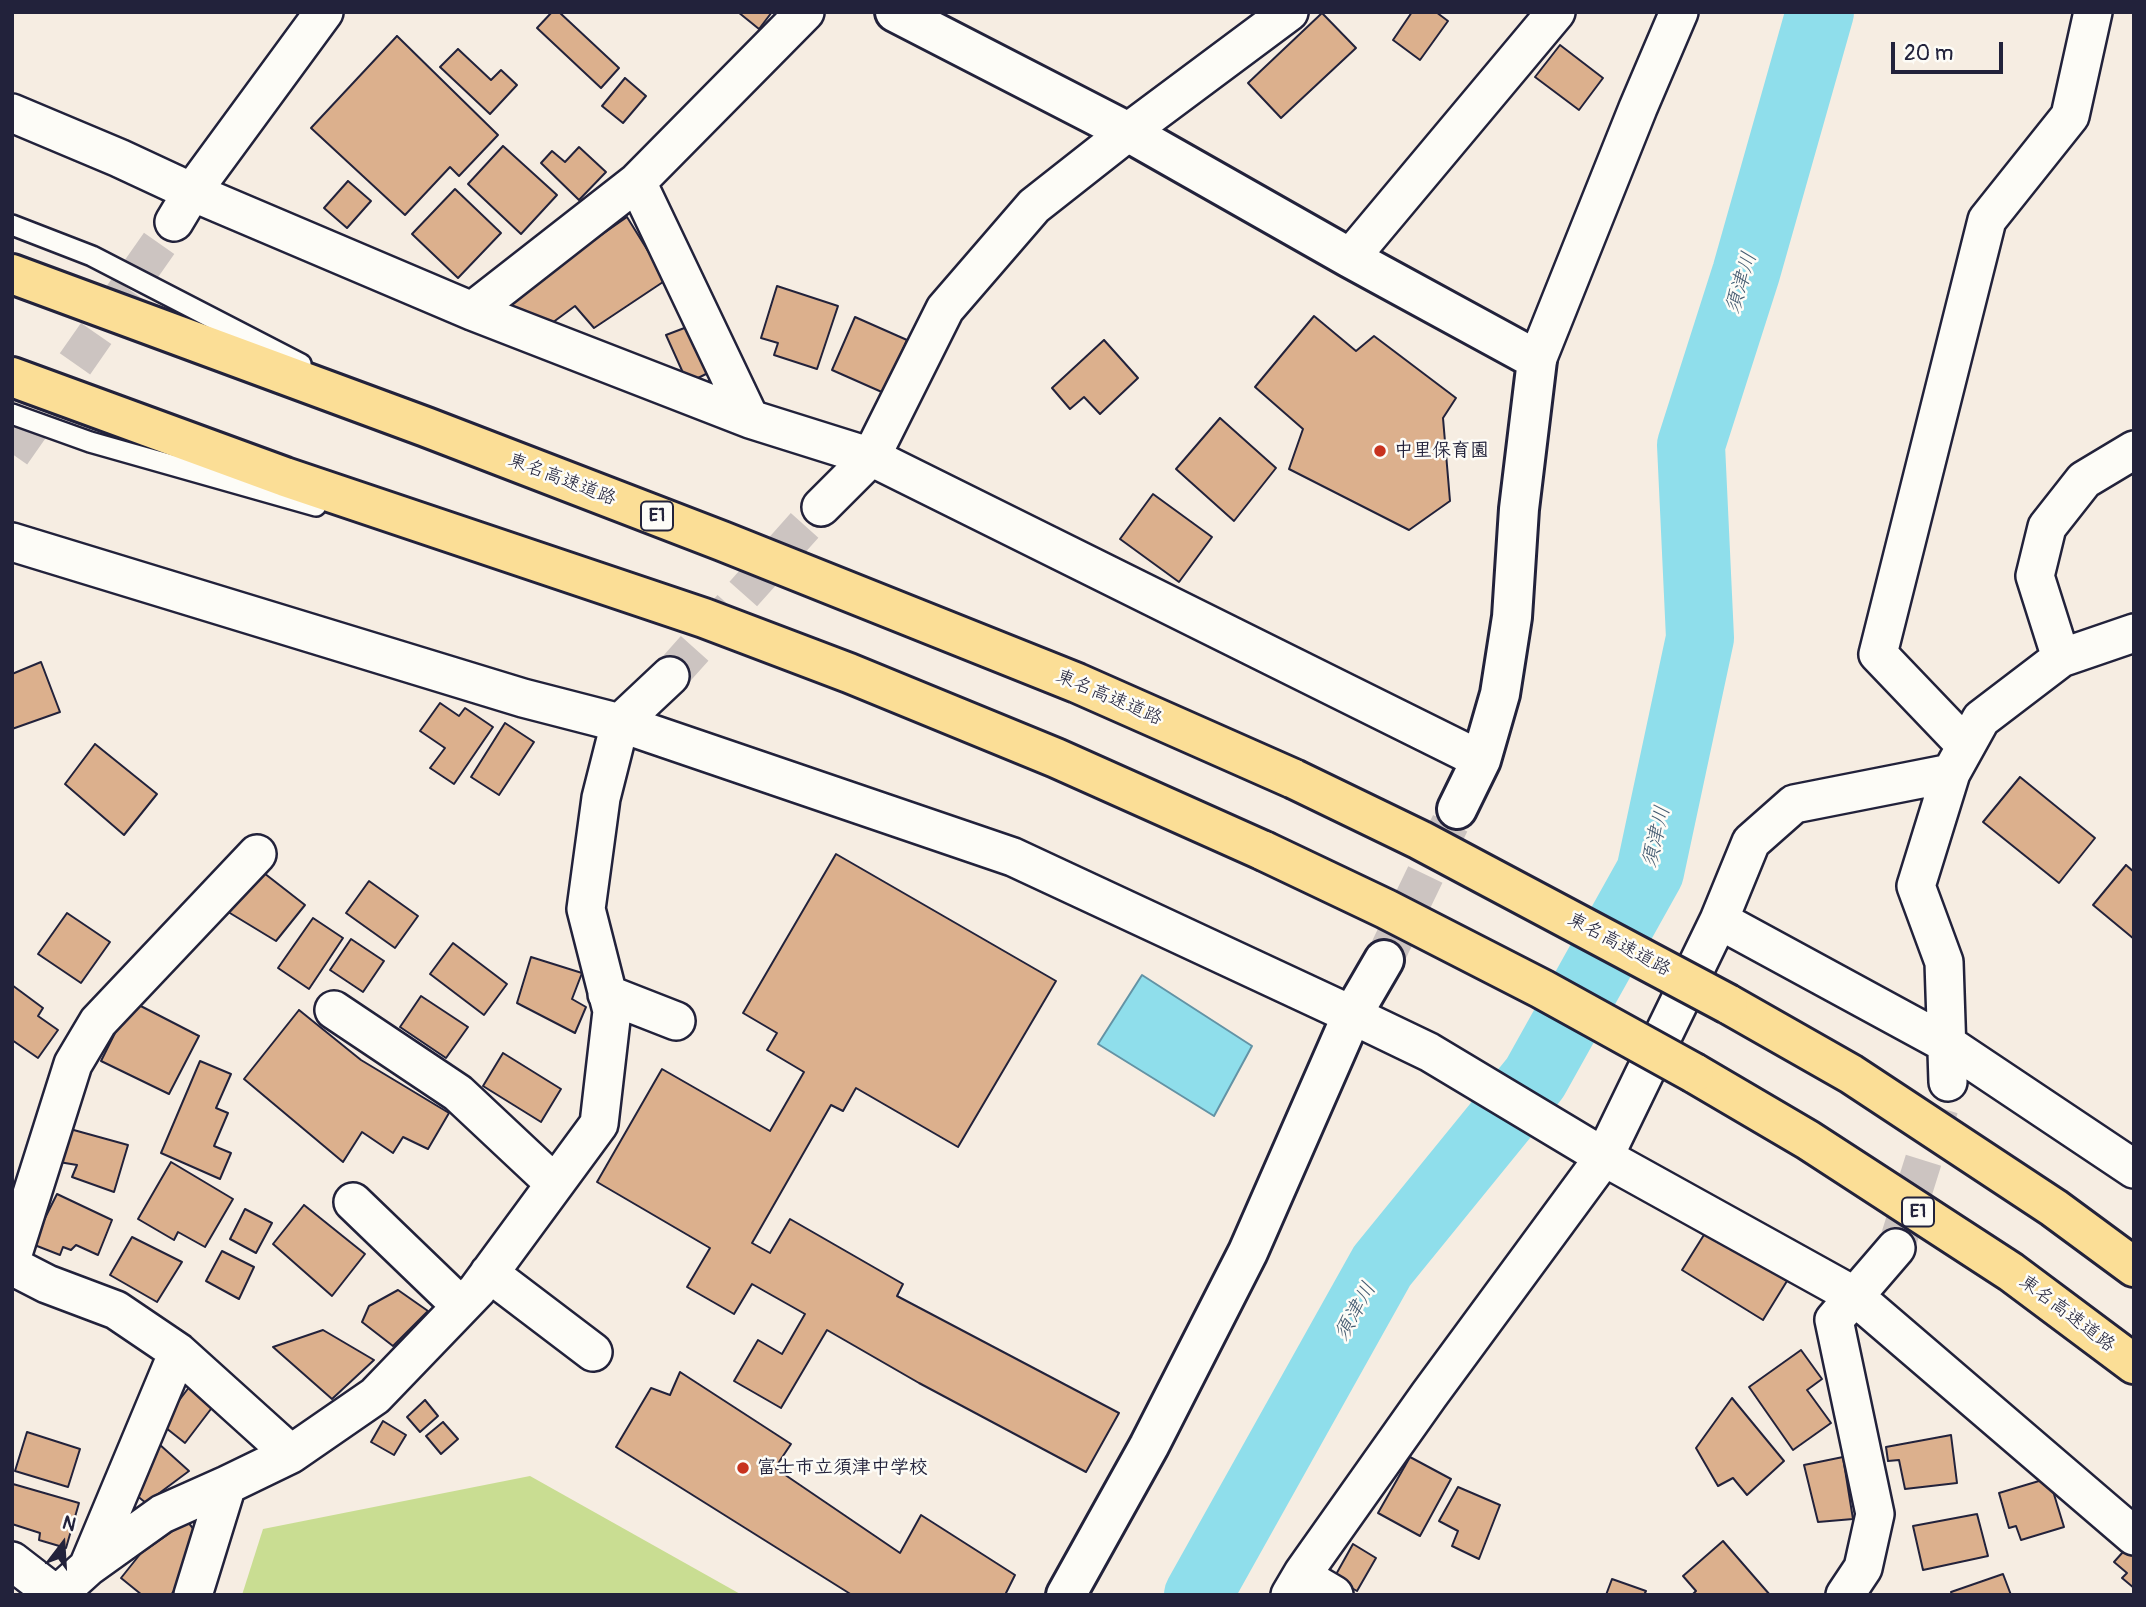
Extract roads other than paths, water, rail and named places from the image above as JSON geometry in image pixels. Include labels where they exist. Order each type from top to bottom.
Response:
[{"type":"highway","name":"東名高速道路","points":[[12,274],[426,427],[722,541],[1077,683],[1294,779],[1420,840],[1728,1004],[1851,1074],[2054,1208],[2134,1267]]},
{"type":"highway","name":"東名高速道路","points":[[12,377],[285,477],[704,618],[849,673],[1043,753],[1264,851],[1386,909],[1542,989],[1808,1140],[2011,1272],[2134,1364]]},
{"type":"street","points":[[183,207],[324,12]]},
{"type":"street","points":[[472,311],[637,183],[805,12]]},
{"type":"street","points":[[895,12],[1128,132],[1537,360]]},
{"type":"street","points":[[821,507],[872,457],[945,309],[1034,206],[1289,12]]},
{"type":"street","points":[[1350,258],[1556,12]]},
{"type":"street","points":[[1457,809],[1481,760],[1500,694],[1512,617],[1519,509],[1537,360],[1679,12]]},
{"type":"street","points":[[1958,760],[1878,654],[1987,220],[2070,116],[2093,12]]},
{"type":"street","points":[[12,113],[119,158],[183,207],[472,311],[750,419],[872,457],[1481,760]]},
{"type":"street","points":[[637,183],[750,419]]},
{"type":"street","points":[[2061,658],[2035,576],[2047,527],[2084,480],[2134,450]]},
{"type":"street","points":[[12,542],[523,698],[620,723],[1013,857],[1352,1015],[1429,1052],[1604,1157],[1853,1296],[2134,1536]]},
{"type":"street","points":[[1948,1082],[1944,962],[1916,886],[1958,760],[1981,719],[2061,658],[2134,633]]},
{"type":"street","points":[[12,1561],[56,1595],[88,1567],[162,1514],[291,1454],[375,1396],[477,1290],[599,1124],[612,1011],[586,909],[601,798],[620,723],[670,676]]},
{"type":"street","points":[[1334,1595],[1296,1586],[1429,1395],[1604,1157],[1719,920],[1751,842],[1794,804],[1958,760]]},
{"type":"street","points":[[12,1258],[73,1064],[98,1022],[257,854]]},
{"type":"street","points":[[1719,920],[1947,1044],[2134,1169]]},
{"type":"street","points":[[1066,1595],[1149,1446],[1248,1252],[1352,1015],[1384,960]]},
{"type":"street","points":[[607,994],[676,1021]]},
{"type":"street","points":[[334,1010],[458,1093],[555,1184]]},
{"type":"street","points":[[353,1202],[461,1306]]},
{"type":"street","points":[[1845,1595],[1863,1568],[1875,1514],[1834,1320],[1896,1248]]},
{"type":"street","points":[[12,1266],[47,1284],[116,1310],[178,1352],[291,1454]]},
{"type":"street","points":[[489,1273],[593,1352]]},
{"type":"street","points":[[88,1567],[178,1352]]},
{"type":"street","points":[[193,1595],[227,1485]]},
{"type":"lane","points":[[12,225],[92,257],[426,427]]},
{"type":"lane","points":[[12,414],[90,442],[704,618]]},
{"type":"water","points":[[1142,975],[1252,1046],[1214,1116],[1098,1044]]},
{"type":"waterway","name":"須津川","points":[[1198,1595],[1382,1266],[1535,1078],[1650,872],[1700,638],[1691,445],[1746,273],[1820,12]]},
{"type":"tunnel","points":[[12,454],[174,222]]},
{"type":"tunnel","points":[[670,676],[821,507]]},
{"type":"tunnel","points":[[1384,960],[1457,809]]},
{"type":"tunnel","points":[[1896,1248],[1948,1082]]},
{"type":"place","name":"中里保育園","points":[[1380,451]]},
{"type":"place","name":"富士市立須津中学校","points":[[743,1468]]}]
